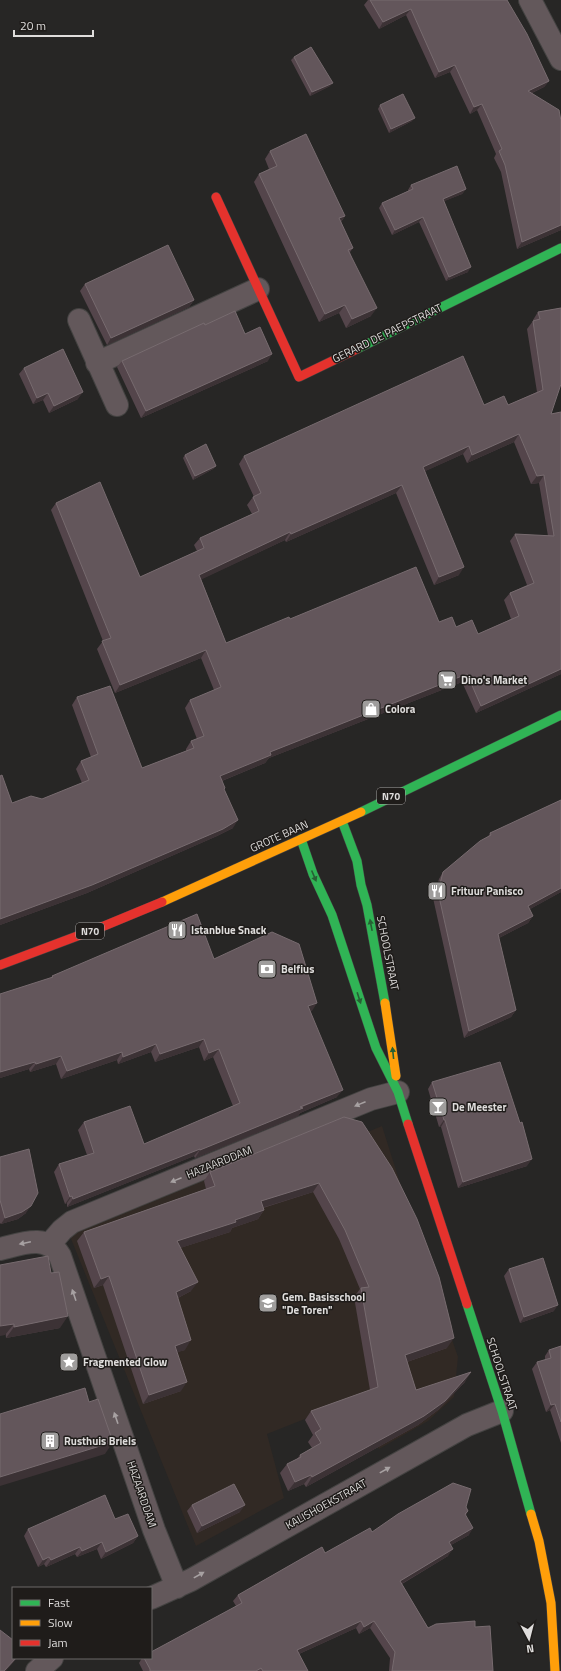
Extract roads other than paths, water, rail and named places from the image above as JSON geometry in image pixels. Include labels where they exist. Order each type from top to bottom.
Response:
[{"type":"main road","name":"GERARD DE PAEPSTRAAT","points":[[216,197],[298,377],[561,248]]},
{"type":"main road","name":"GROTE BAAN","points":[[0,964],[104,926],[172,898],[342,821],[561,715]]},
{"type":"main road","name":"SCHOOLSTRAAT","points":[[342,821],[357,861],[361,885],[367,905],[391,1035],[398,1092]]},
{"type":"main road","name":"SCHOOLSTRAAT","points":[[301,839],[313,874],[332,915],[376,1048],[398,1092],[502,1411],[539,1541],[551,1603],[555,1671]]},
{"type":"street","points":[[530,0],[561,58]]},
{"type":"street","points":[[97,362],[258,289]]},
{"type":"street","points":[[79,320],[117,405]]},
{"type":"street","name":"HAZAARDDAM","points":[[177,1587],[154,1530],[60,1256],[56,1249],[49,1245],[62,1230],[72,1222],[371,1099],[398,1092]]},
{"type":"street","points":[[0,1249],[41,1241],[49,1245]]},
{"type":"street","name":"KALISHOEKSTRAAT","points":[[152,1598],[177,1587],[467,1424],[502,1411]]},
{"type":"street","points":[[37,1671],[51,1659]]},
{"type":"place","name":"Dino's Market","points":[[447,680]]},
{"type":"place","name":"Colora","points":[[371,709]]},
{"type":"place","name":"Frituur Panisco","points":[[437,891]]},
{"type":"place","name":"Istanblue Snack","points":[[177,930]]},
{"type":"place","name":"Belfius","points":[[267,969]]},
{"type":"place","name":"De Meester","points":[[438,1107]]},
{"type":"place","name":"Gem. Basisschool \"De Toren\"","points":[[268,1303]]},
{"type":"place","name":"Fragmented Glow","points":[[69,1362]]},
{"type":"place","name":"Rusthuis Briels","points":[[50,1441]]}]
